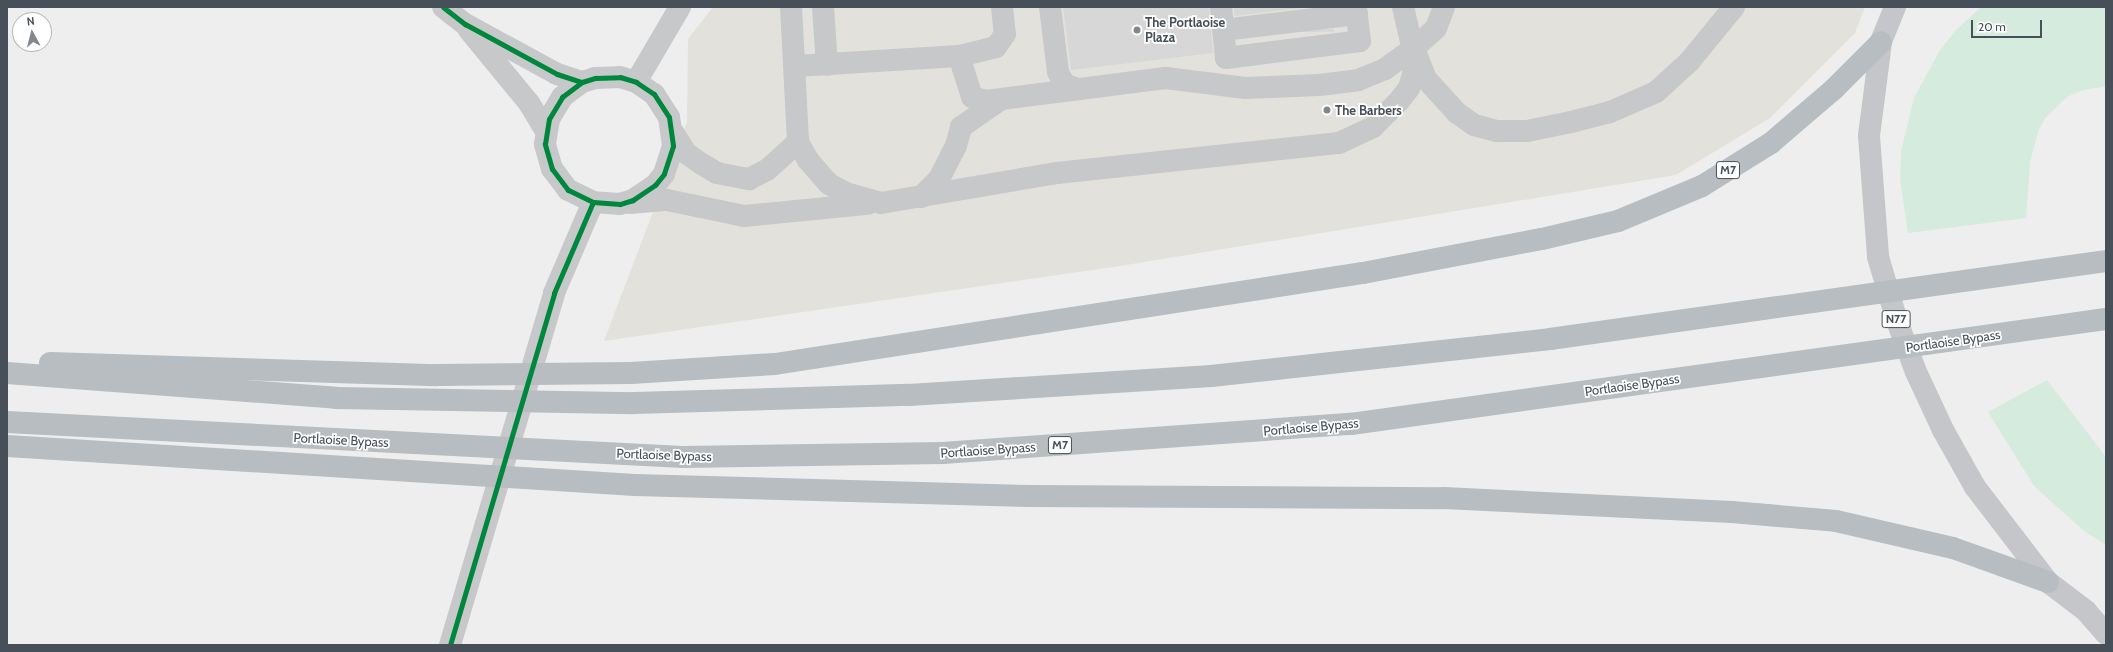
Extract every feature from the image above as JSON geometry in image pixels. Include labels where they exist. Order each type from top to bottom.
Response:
[{"type":"highway","name":"M7","points":[[7,362],[437,375],[630,373],[737,366],[782,363],[1363,273],[1542,239],[1618,221],[1702,186],[1771,143],[1834,89],[1881,42]]},
{"type":"highway","points":[[7,374],[344,398],[634,403],[909,394],[1211,376],[1543,340],[2106,261]]},
{"type":"highway","name":"Portlaoise Bypass","points":[[7,422],[683,457],[943,453],[1351,424],[2106,319]]},
{"type":"highway","points":[[7,446],[635,485],[1030,496],[1444,498],[1732,512],[1836,521],[1953,548],[2048,582]]},
{"type":"main road","name":"N77","points":[[1895,7],[1881,42],[1869,136],[1872,202],[1878,257],[1897,322],[1916,372],[1943,430],[1975,486],[2048,582],[2096,615],[2106,634]]},
{"type":"street","points":[[443,7],[465,24],[557,74],[582,82]]},
{"type":"street","points":[[636,82],[680,7]]},
{"type":"street","points":[[791,7],[798,142],[808,160],[829,184],[846,193],[880,203]]},
{"type":"street","points":[[823,7],[827,65]]},
{"type":"street","points":[[795,66],[959,56],[996,47],[1005,34],[1002,7]]},
{"type":"street","points":[[1050,7],[1058,72],[1064,84],[1078,89]]},
{"type":"street","points":[[1221,7],[1223,30],[1357,11]]},
{"type":"street","points":[[1403,7],[1414,49],[1426,79],[1440,97],[1468,121],[1497,131],[1527,131],[1610,112],[1656,92],[1689,62],[1734,7]]},
{"type":"street","points":[[959,56],[972,97],[986,101],[1166,78],[1245,88],[1319,85],[1358,80],[1385,69],[1414,49],[1436,28],[1444,7]]},
{"type":"street","points":[[465,24],[529,103],[546,131]]},
{"type":"street","points":[[798,142],[767,170],[749,179],[717,173],[686,153],[673,132],[662,104],[654,94],[636,82],[607,76],[582,82],[571,88],[554,107],[546,131],[547,157],[559,180],[568,190],[593,202],[620,204],[667,200],[744,216],[880,203],[1058,173],[1339,143],[1373,127],[1399,101],[1409,88],[1414,71],[1414,49]]},
{"type":"street","points":[[920,197],[939,179],[956,146],[961,127],[972,117],[1000,100]]},
{"type":"street","points":[[620,204],[645,193],[664,174],[670,161],[673,132]]},
{"type":"street","points":[[450,645],[554,293],[593,202]]},
{"type":"shaded area","points":[[713,7],[1865,7],[1855,33],[1770,118],[1676,175],[1120,266],[604,341],[687,122],[688,39]]},
{"type":"green space","points":[[1981,7],[2106,7],[2106,86],[2080,91],[2067,97],[2045,118],[2038,132],[2030,162],[2026,218],[1908,233],[1900,179],[1901,151],[1914,98],[1940,50],[1956,30]]},
{"type":"green space","points":[[2047,380],[2106,457],[2106,545],[2083,530],[2034,486],[1988,412]]},
{"type":"building","name":"The Portlaoise Plaza","points":[[1063,7],[1209,7],[1213,53],[1071,70]]},
{"type":"building","points":[[1234,7],[1310,7],[1234,16]]},
{"type":"building","points":[[1236,29],[1334,29],[1334,32],[1236,32]]},
{"type":"cycle path","points":[[443,7],[465,24],[557,74],[582,82],[595,78],[620,77],[636,82],[654,94],[669,117],[673,146],[664,174],[655,185],[633,200],[620,204],[593,202],[568,190],[552,169],[545,144],[549,119],[562,97],[582,82]]},
{"type":"cycle path","points":[[450,645],[554,293],[593,202]]},
{"type":"place","name":"The Portlaoise Plaza","points":[[1137,30]]},
{"type":"place","name":"The Barbers","points":[[1327,110]]}]
